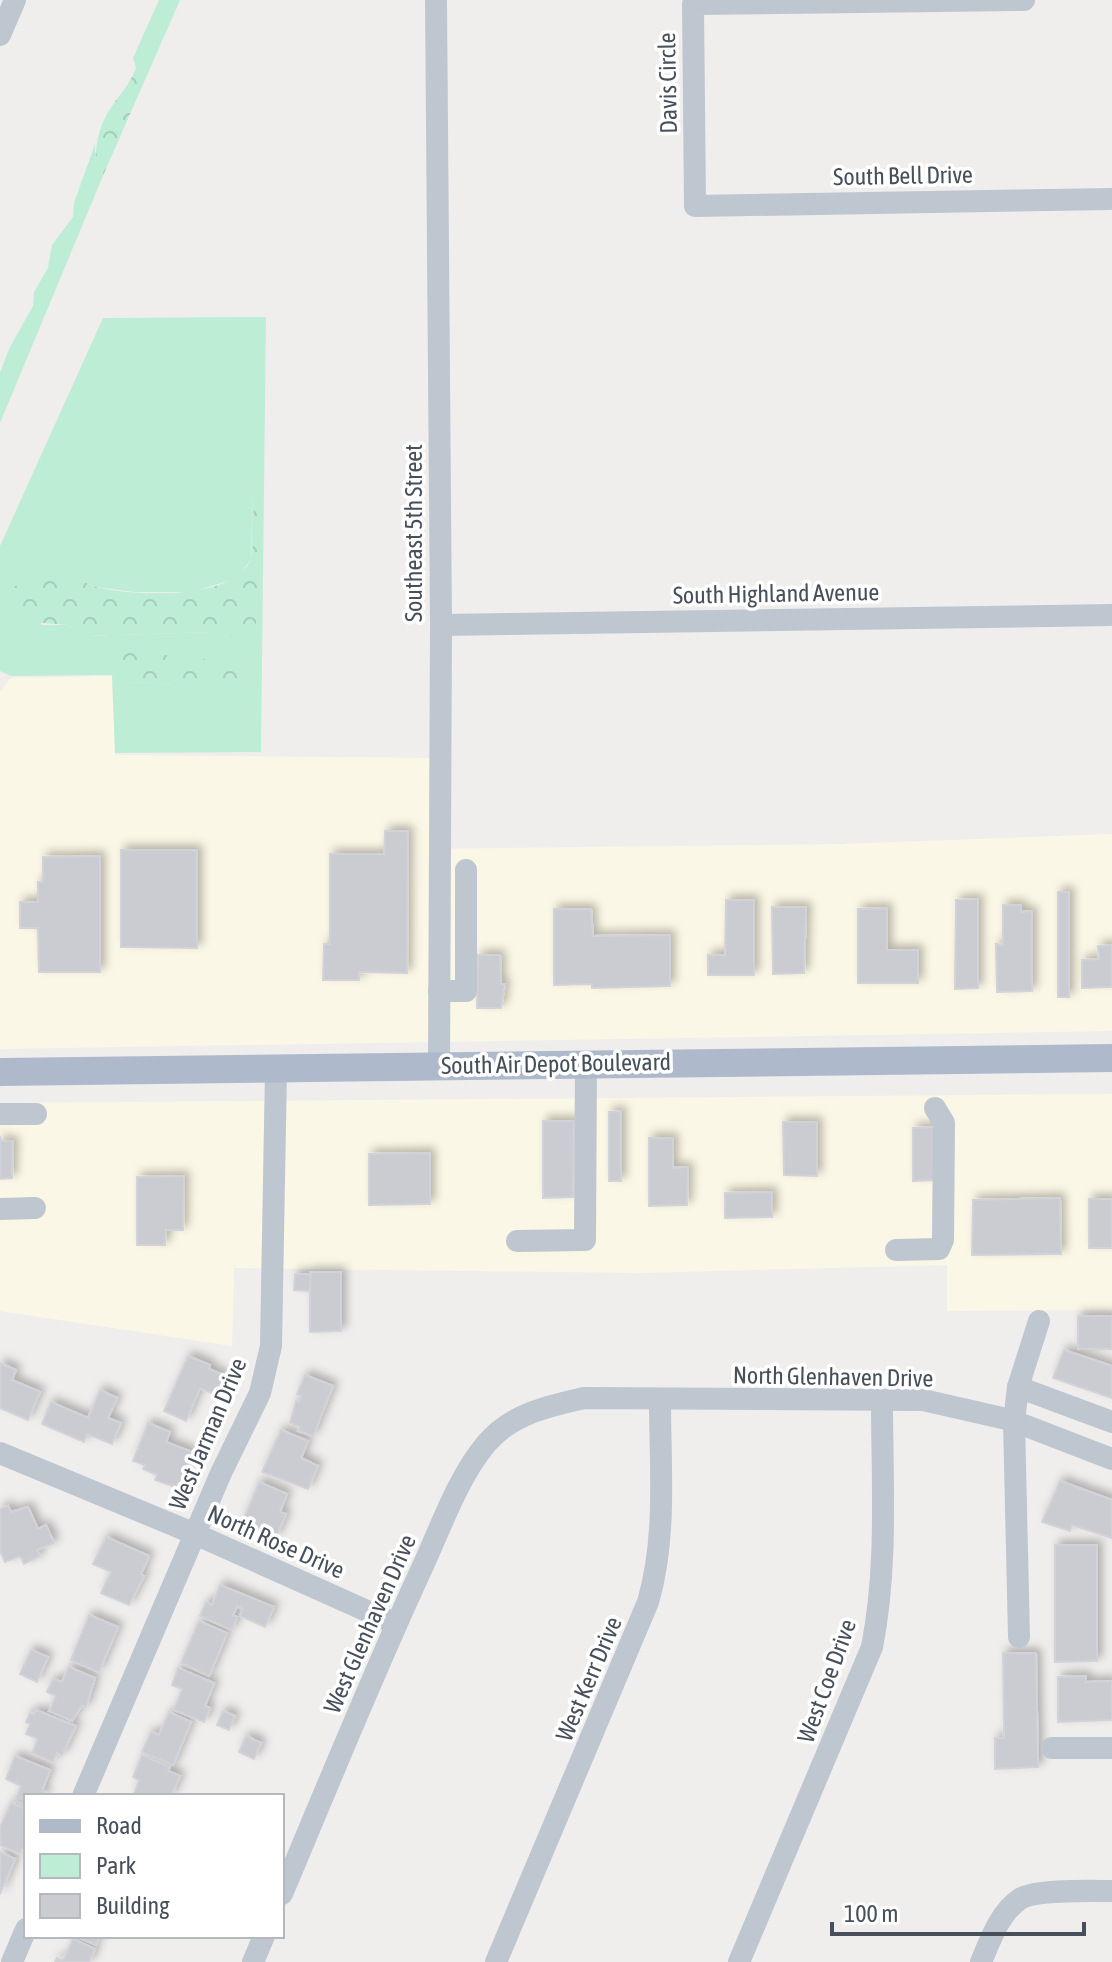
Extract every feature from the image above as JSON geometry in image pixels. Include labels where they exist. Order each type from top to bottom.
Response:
[{"type":"main road","name":"South Air Depot Boulevard","points":[[0,1072],[1112,1058]]},
{"type":"street","points":[[0,35],[15,0]]},
{"type":"street","name":"Southeast 5th Street","points":[[436,0],[441,625],[439,1066]]},
{"type":"street","name":"Davis Circle","points":[[695,206],[693,4],[1024,0]]},
{"type":"street","name":"South Bell Drive","points":[[695,206],[1112,199]]},
{"type":"street","name":"South Highland Avenue","points":[[441,625],[1112,615]]},
{"type":"street","points":[[439,991],[466,991],[466,870]]},
{"type":"street","points":[[517,1241],[585,1240],[586,1064]]},
{"type":"street","name":"West Jarman Drive","points":[[84,1794],[221,1473],[260,1393],[271,1346],[276,1070]]},
{"type":"street","points":[[896,1250],[939,1249],[943,1240],[944,1123],[935,1108]]},
{"type":"street","points":[[0,1114],[36,1114]]},
{"type":"street","points":[[0,1209],[35,1208]]},
{"type":"street","points":[[1019,1637],[1014,1421],[1018,1387],[1039,1321]]},
{"type":"street","points":[[1018,1387],[1112,1422]]},
{"type":"street","name":"North Glenhaven Drive","points":[[545,1406],[584,1398],[923,1400],[1014,1421],[1112,1459]]},
{"type":"street","name":"West Kerr Drive","points":[[496,1962],[648,1602],[656,1575],[660,1543],[660,1400]]},
{"type":"street","name":"West Coe Drive","points":[[739,1962],[872,1647],[880,1606],[882,1563],[882,1400]]},
{"type":"street","name":"West Glenhaven Drive","points":[[284,1889],[396,1624],[468,1470],[488,1441],[521,1416],[545,1406]]},
{"type":"street","name":"North Rose Drive","points":[[0,1453],[195,1534],[396,1624]]},
{"type":"street","points":[[1052,1748],[1112,1748]]},
{"type":"street","points":[[981,1962],[999,1922],[1021,1898],[1052,1892],[1112,1891]]},
{"type":"street","points":[[12,1962],[24,1934]]},
{"type":"street","points":[[253,1962],[263,1938]]},
{"type":"shaded area","points":[[112,676],[115,755],[432,758],[432,849],[842,844],[1112,834],[1112,1031],[0,1049],[0,692],[11,678]]},
{"type":"shaded area","points":[[1112,1094],[1112,1310],[947,1311],[947,1265],[640,1273],[234,1268],[232,1346],[0,1311],[0,1103]]},
{"type":"green space","points":[[159,0],[180,0],[148,73],[136,68],[133,58]]},
{"type":"green space","points":[[136,68],[148,73],[102,178],[95,174],[100,130]]},
{"type":"green space","points":[[95,144],[95,173],[102,178],[0,423],[0,372],[33,306],[34,292],[48,268],[52,245],[73,217],[74,203]]},
{"type":"green space","points":[[266,317],[261,752],[115,753],[112,675],[11,676],[0,671],[0,546],[103,318]],"holes":[[[253,482],[250,638],[214,632],[87,636],[67,625],[41,625],[54,571],[96,587],[134,592],[192,592],[238,578],[251,559]],[[160,652],[175,660],[255,669],[255,680],[247,688],[182,688],[159,683],[125,682]]]},
{"type":"green space","points":[[253,482],[260,482],[261,564],[258,609],[250,639],[214,632],[87,636],[67,625],[31,622],[18,615],[9,604],[11,589],[51,571],[96,587],[133,592],[180,592],[223,583],[240,574],[252,555]]},
{"type":"green space","points":[[160,652],[175,660],[197,658],[256,669],[255,680],[247,688],[182,688],[159,683],[125,682],[116,662],[121,655]]},
{"type":"building","points":[[385,831],[408,831],[407,973],[359,972],[359,980],[323,980],[324,944],[330,944],[330,854],[384,854]]},
{"type":"building","points":[[121,850],[197,850],[197,948],[121,947]]},
{"type":"building","points":[[100,856],[100,972],[39,972],[38,928],[20,928],[20,902],[38,902],[38,882],[43,882],[43,857]]},
{"type":"building","points":[[1058,892],[1069,892],[1069,997],[1058,997]]},
{"type":"building","points":[[978,899],[978,988],[955,989],[956,900]]},
{"type":"building","points":[[726,900],[754,900],[754,975],[708,975],[708,955],[725,955]]},
{"type":"building","points":[[1003,905],[1021,905],[1021,912],[1032,911],[1032,991],[997,992],[996,944],[1003,945]]},
{"type":"building","points":[[772,907],[806,907],[804,973],[773,974]]},
{"type":"building","points":[[887,908],[887,950],[918,950],[918,983],[858,983],[858,909]]},
{"type":"building","points":[[554,909],[591,909],[593,936],[670,935],[670,986],[592,988],[592,984],[554,985]]},
{"type":"building","points":[[1112,945],[1112,987],[1082,988],[1082,960],[1099,959],[1098,946]]},
{"type":"building","points":[[478,955],[500,955],[501,984],[505,984],[501,1008],[477,1008]]},
{"type":"building","points":[[621,1111],[621,1181],[609,1181],[609,1112]]},
{"type":"building","points":[[543,1121],[574,1121],[573,1197],[543,1198]]},
{"type":"building","points":[[783,1122],[817,1122],[817,1176],[784,1175]]},
{"type":"building","points":[[939,1127],[939,1180],[913,1181],[913,1128]]},
{"type":"building","points":[[0,1136],[1,1141],[13,1141],[12,1178],[0,1179]]},
{"type":"building","points":[[649,1138],[673,1138],[673,1168],[688,1167],[687,1205],[649,1206]]},
{"type":"building","points":[[430,1153],[430,1204],[369,1205],[369,1154]]},
{"type":"building","points":[[184,1176],[183,1230],[166,1230],[165,1245],[137,1245],[137,1177]]},
{"type":"building","points":[[772,1192],[772,1217],[725,1218],[725,1193]]},
{"type":"building","points":[[1060,1198],[1061,1254],[972,1255],[973,1200]]},
{"type":"building","points":[[1089,1199],[1112,1199],[1112,1248],[1089,1248]]},
{"type":"building","points":[[310,1272],[341,1272],[341,1331],[310,1332]]},
{"type":"building","points":[[295,1274],[311,1274],[310,1291],[294,1290]]},
{"type":"building","points":[[1078,1316],[1112,1316],[1112,1349],[1078,1349]]},
{"type":"building","points":[[1064,1350],[1112,1366],[1112,1398],[1053,1378]]},
{"type":"building","points":[[188,1356],[224,1375],[216,1395],[200,1388],[186,1421],[164,1411]]},
{"type":"building","points":[[0,1363],[16,1370],[12,1380],[40,1392],[28,1420],[0,1408]]},
{"type":"building","points":[[305,1375],[333,1386],[313,1436],[298,1431],[300,1427],[290,1423],[296,1401],[299,1402],[301,1396],[297,1394]]},
{"type":"building","points":[[100,1390],[117,1398],[108,1418],[121,1423],[112,1444],[87,1434],[84,1442],[42,1424],[51,1402],[88,1418]]},
{"type":"building","points":[[148,1423],[170,1432],[166,1442],[192,1452],[178,1488],[155,1480],[157,1475],[143,1469],[145,1465],[133,1461]]},
{"type":"building","points":[[281,1430],[308,1441],[301,1458],[318,1466],[308,1489],[262,1472]]},
{"type":"building","points":[[1060,1481],[1112,1500],[1112,1538],[1072,1525],[1070,1531],[1042,1522]]},
{"type":"building","points":[[259,1482],[287,1494],[280,1512],[286,1514],[276,1537],[242,1523]]},
{"type":"building","points":[[8,1506],[11,1512],[28,1507],[38,1529],[46,1525],[54,1543],[37,1550],[40,1556],[24,1564],[20,1556],[5,1562],[0,1551],[0,1509]]},
{"type":"building","points":[[106,1537],[149,1556],[141,1574],[144,1576],[129,1605],[101,1593],[111,1572],[93,1564]]},
{"type":"building","points":[[1055,1545],[1097,1545],[1097,1661],[1055,1662]]},
{"type":"building","points":[[220,1585],[274,1607],[265,1627],[240,1616],[243,1609],[237,1606],[232,1630],[200,1616],[206,1602],[212,1605]]},
{"type":"building","points":[[89,1615],[118,1627],[99,1672],[71,1660]]},
{"type":"building","points":[[199,1621],[227,1633],[209,1676],[181,1663]]},
{"type":"building","points":[[31,1650],[48,1657],[37,1682],[20,1674]]},
{"type":"building","points":[[1003,1653],[1036,1653],[1038,1767],[995,1769],[995,1738],[1004,1738]]},
{"type":"building","points":[[69,1667],[95,1678],[86,1707],[82,1705],[72,1721],[49,1711],[56,1696],[47,1692],[53,1679],[62,1682]]},
{"type":"building","points":[[178,1668],[214,1683],[205,1706],[210,1708],[204,1722],[174,1710],[182,1689],[172,1685]]},
{"type":"building","points":[[1086,1676],[1086,1682],[1112,1681],[1112,1720],[1058,1722],[1058,1677]]},
{"type":"building","points":[[36,1710],[76,1726],[62,1755],[57,1753],[53,1762],[32,1753],[38,1739],[26,1734],[30,1724],[26,1722],[30,1713],[34,1715]]},
{"type":"building","points":[[223,1711],[235,1716],[229,1730],[217,1725]]},
{"type":"building","points":[[169,1712],[191,1722],[173,1765],[142,1752],[151,1732],[159,1735]]},
{"type":"building","points":[[246,1736],[261,1743],[254,1759],[239,1752]]},
{"type":"building","points":[[142,1755],[170,1767],[168,1771],[180,1776],[172,1794],[134,1794],[139,1780],[133,1777]]},
{"type":"building","points":[[15,1756],[50,1770],[42,1791],[46,1794],[24,1794],[24,1805],[15,1801],[21,1786],[6,1779]]},
{"type":"building","points":[[11,1803],[24,1808],[24,1845],[20,1854],[0,1845],[0,1827]]},
{"type":"building","points":[[0,1852],[15,1859],[0,1894]]},
{"type":"building","points":[[80,1938],[98,1938],[96,1945]]},
{"type":"building","points":[[73,1939],[95,1949],[89,1962],[55,1962],[57,1958],[63,1961]]}]
